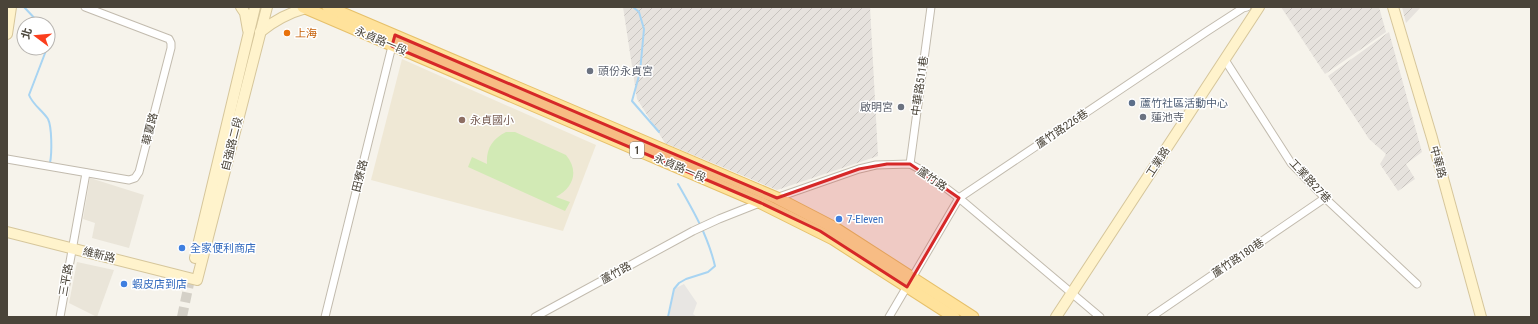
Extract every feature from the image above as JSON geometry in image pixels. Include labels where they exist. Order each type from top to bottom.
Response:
[{"type":"main road","name":"永貞路一段","points":[[328,7],[394,40],[761,203],[820,231],[973,317]]},
{"type":"main road","name":"永貞路一段","points":[[305,8],[394,40]]},
{"type":"main road","name":"永貞路一段","points":[[486,80],[777,198],[835,228],[910,282],[954,317]]},
{"type":"street","points":[[7,34],[11,7]]},
{"type":"street","name":"華夏路","points":[[7,159],[129,180],[135,178],[139,172],[171,48],[171,43],[169,39],[85,7]]},
{"type":"street","points":[[241,7],[245,13],[249,34]]},
{"type":"street","name":"自強路二段","points":[[194,280],[255,7]]},
{"type":"street","name":"自強路二段","points":[[194,280],[267,7]]},
{"type":"street","name":"中華路511巷","points":[[910,164],[931,7]]},
{"type":"street","name":"蘆竹路226巷","points":[[888,317],[959,198],[1206,32],[1243,8],[1247,7]]},
{"type":"street","name":"工業路","points":[[1056,317],[1259,7]]},
{"type":"street","name":"中華路","points":[[1393,7],[1434,146],[1480,317]]},
{"type":"street","points":[[260,32],[273,21],[285,14],[305,8]]},
{"type":"street","name":"田寮路","points":[[325,317],[394,40]]},
{"type":"street","name":"工業路27巷","points":[[1225,60],[1291,162],[1324,198],[1417,284]]},
{"type":"street","name":"蘆竹路","points":[[535,317],[707,225],[761,203],[859,169],[876,165],[910,164],[925,172],[959,198],[1100,317]]},
{"type":"street","name":"三平路","points":[[60,317],[86,173]]},
{"type":"street","name":"蘆竹路180巷","points":[[1151,317],[1324,198]]},
{"type":"street","name":"維新路","points":[[7,232],[194,280]]},
{"type":"highlighted area","points":[[395,35],[777,198],[859,169],[887,164],[910,164],[959,198],[907,287],[820,231],[761,203],[392,46]]},
{"type":"shaded area","points":[[623,7],[870,7],[878,156],[777,190],[665,143],[637,99]]},
{"type":"shaded area","points":[[1281,7],[1379,7],[1386,32],[1325,74]]},
{"type":"shaded area","points":[[1402,7],[1421,7],[1406,23]]},
{"type":"shaded area","points":[[1389,32],[1422,152],[1406,164],[1415,179],[1398,191],[1380,164],[1386,154],[1369,139],[1328,76]]},
{"type":"shaded area","name":"永貞國小","points":[[402,59],[596,145],[563,231],[371,180]]},
{"type":"shaded area","points":[[90,178],[144,195],[129,248],[92,238],[95,223],[83,219]]},
{"type":"shaded area","points":[[77,262],[114,270],[97,317],[69,303]]},
{"type":"shaded area","points":[[684,284],[697,303],[693,314],[697,317],[669,317],[674,289]]},
{"type":"green space","points":[[506,132],[515,132],[566,155],[572,167],[573,178],[571,184],[556,197],[570,202],[565,211],[468,167],[472,157],[487,164],[491,145],[497,138]]},
{"type":"waterway","points":[[24,7],[32,16]]},
{"type":"waterway","points":[[633,7],[639,12],[644,29],[640,72],[632,101],[659,132]]},
{"type":"waterway","points":[[44,56],[29,95],[33,102],[48,119],[51,140],[50,163]]},
{"type":"waterway","points":[[668,317],[674,289],[679,283],[686,279],[708,272],[715,266],[704,234],[678,184]]},
{"type":"tunnel","points":[[182,317],[190,279]]},
{"type":"place","name":"上海","points":[[287,33]]},
{"type":"place","name":"頭份永貞宮","points":[[590,71]]},
{"type":"place","name":"蘆竹社區活動中心","points":[[1132,103]]},
{"type":"place","name":"啟明宮","points":[[901,107]]},
{"type":"place","name":"蓮池寺","points":[[1143,117]]},
{"type":"place","name":"永貞國小","points":[[462,120]]},
{"type":"place","name":"7-Eleven","points":[[839,219]]},
{"type":"place","name":"全家便利商店","points":[[182,248]]},
{"type":"place","name":"蝦皮店到店","points":[[124,284]]}]
